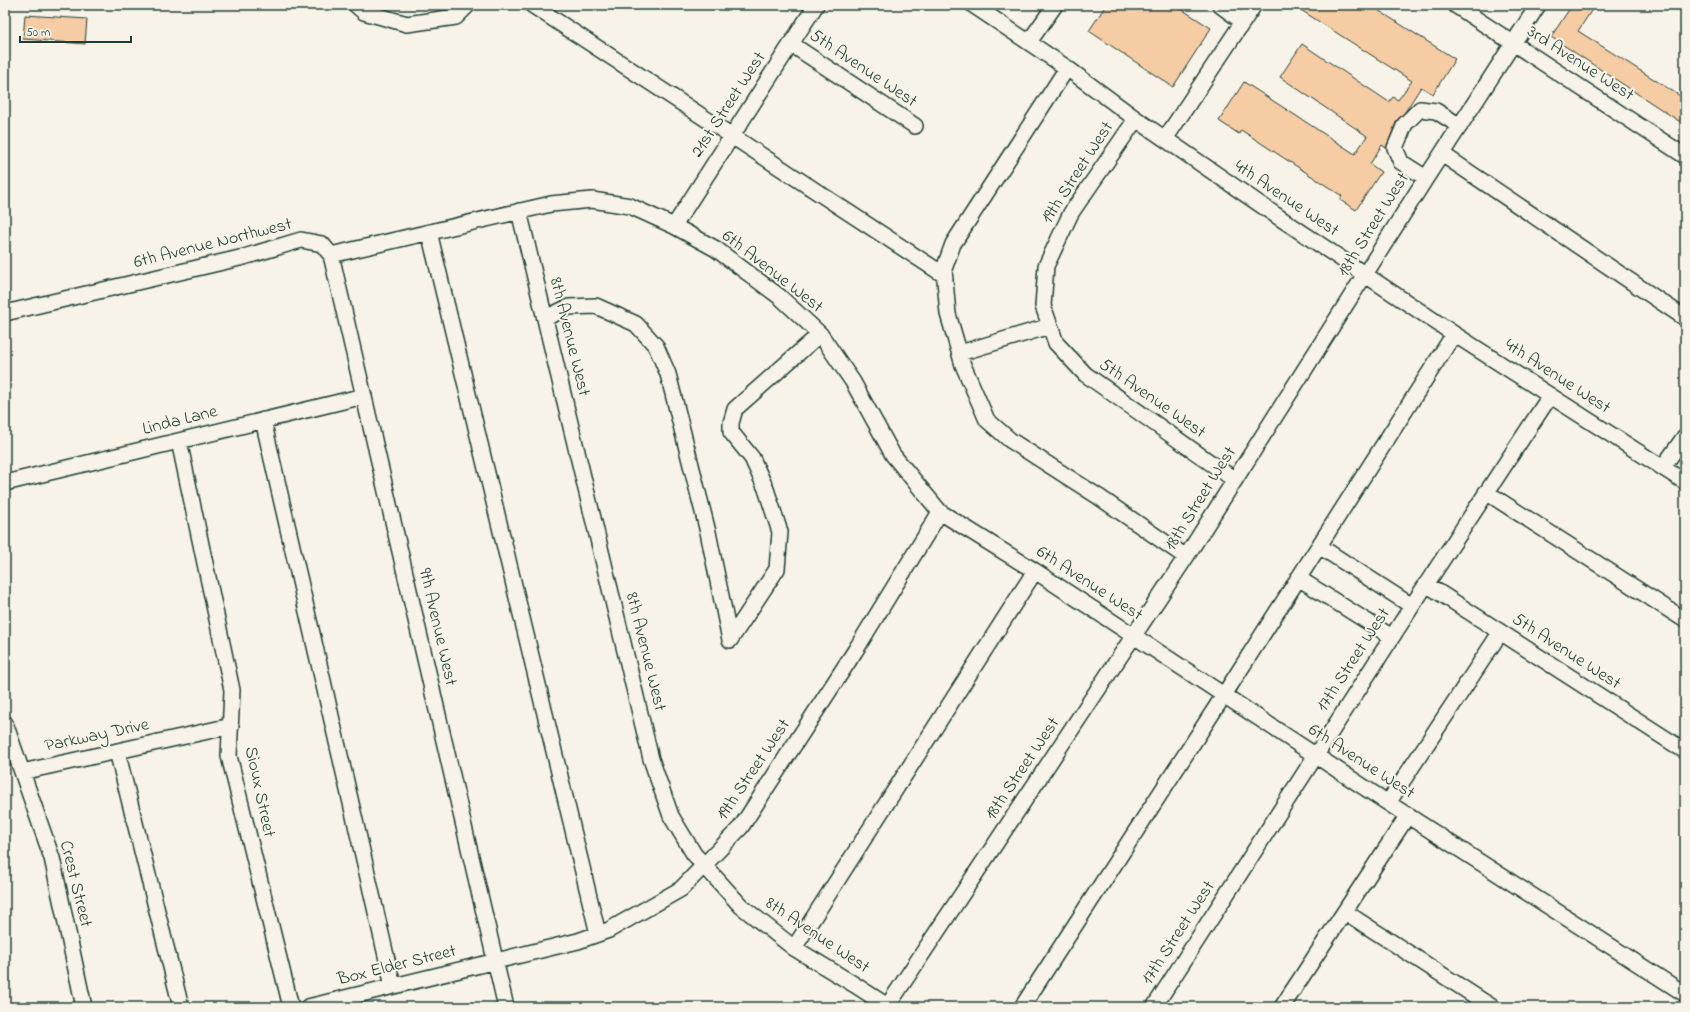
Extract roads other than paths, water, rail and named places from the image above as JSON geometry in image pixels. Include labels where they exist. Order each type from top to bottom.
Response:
[{"type":"street","points":[[356,5],[364,12],[407,24],[456,17],[468,5]]},
{"type":"street","points":[[532,5],[944,275]]},
{"type":"street","name":"21st Street West","points":[[674,226],[816,5]]},
{"type":"street","name":"4th Avenue West","points":[[973,5],[1067,68],[1165,139],[1365,275],[1685,482]]},
{"type":"street","points":[[1029,42],[1054,5]]},
{"type":"street","points":[[1220,5],[1243,22]]},
{"type":"street","points":[[1165,139],[1254,5]]},
{"type":"street","name":"3rd Avenue West","points":[[1455,5],[1685,156]]},
{"type":"street","name":"18th Street West","points":[[888,1007],[1186,557],[1426,178],[1538,5]]},
{"type":"street","name":"5th Avenue West","points":[[791,44],[915,126]]},
{"type":"street","points":[[1067,68],[953,244],[944,269],[948,314],[963,365],[987,420],[1010,440],[1099,497],[1186,557]]},
{"type":"street","points":[[1426,178],[1401,162],[1395,148],[1405,124],[1420,109],[1436,111],[1460,126]]},
{"type":"street","name":"19th Street West","points":[[1070,358],[1056,343],[1043,306],[1046,266],[1070,213],[1136,119]]},
{"type":"street","points":[[1442,154],[1685,318]]},
{"type":"street","name":"6th Avenue West","points":[[519,212],[551,204],[592,200],[630,206],[674,226],[716,249],[780,297],[820,334],[853,382],[893,454],[940,512],[1035,571],[1388,803],[1685,994]]},
{"type":"street","points":[[331,255],[519,212]]},
{"type":"street","name":"8th Avenue West","points":[[519,212],[651,759],[671,816],[694,854],[741,906],[794,948],[888,1007]]},
{"type":"street","points":[[429,232],[598,934]]},
{"type":"street","name":"6th Avenue Northwest","points":[[5,313],[244,257],[302,240],[322,244],[331,255]]},
{"type":"street","name":"9th Avenue West","points":[[331,255],[506,1007]]},
{"type":"street","points":[[545,318],[569,308],[596,306],[636,324],[656,346],[668,374],[708,532],[730,640],[777,568],[780,532],[766,489],[752,458],[731,432],[734,409],[820,334]]},
{"type":"street","points":[[960,353],[1050,326]]},
{"type":"street","points":[[1022,1007],[1224,695],[1454,334]]},
{"type":"street","name":"5th Avenue West","points":[[1070,358],[1085,374],[1235,480]]},
{"type":"street","name":"Linda Lane","points":[[5,483],[364,396]]},
{"type":"street","name":"17th Street West","points":[[1154,1007],[1426,584],[1550,396]]},
{"type":"street","points":[[263,420],[393,986]]},
{"type":"street","points":[[1663,467],[1685,436]]},
{"type":"street","name":"Sioux Street","points":[[179,441],[232,690],[229,756],[291,1007]]},
{"type":"street","points":[[1486,492],[1685,620]]},
{"type":"street","name":"19th Street West","points":[[495,961],[578,942],[609,930],[680,889],[704,865],[741,827],[855,651],[940,512]]},
{"type":"street","points":[[1319,546],[1412,606]]},
{"type":"street","points":[[794,948],[1035,571]]},
{"type":"street","points":[[1298,578],[1392,638]]},
{"type":"street","name":"5th Avenue West","points":[[1426,584],[1685,751]]},
{"type":"street","points":[[1388,803],[1500,633]]},
{"type":"street","points":[[5,723],[22,772]]},
{"type":"street","name":"Parkway Drive","points":[[22,772],[230,726]]},
{"type":"street","points":[[117,751],[181,1007]]},
{"type":"street","name":"Crest Street","points":[[22,772],[52,858],[84,1007]]},
{"type":"street","points":[[1282,1007],[1408,815]]},
{"type":"street","points":[[1345,912],[1492,1007]]},
{"type":"street","name":"Box Elder Street","points":[[308,1007],[495,961]]}]
